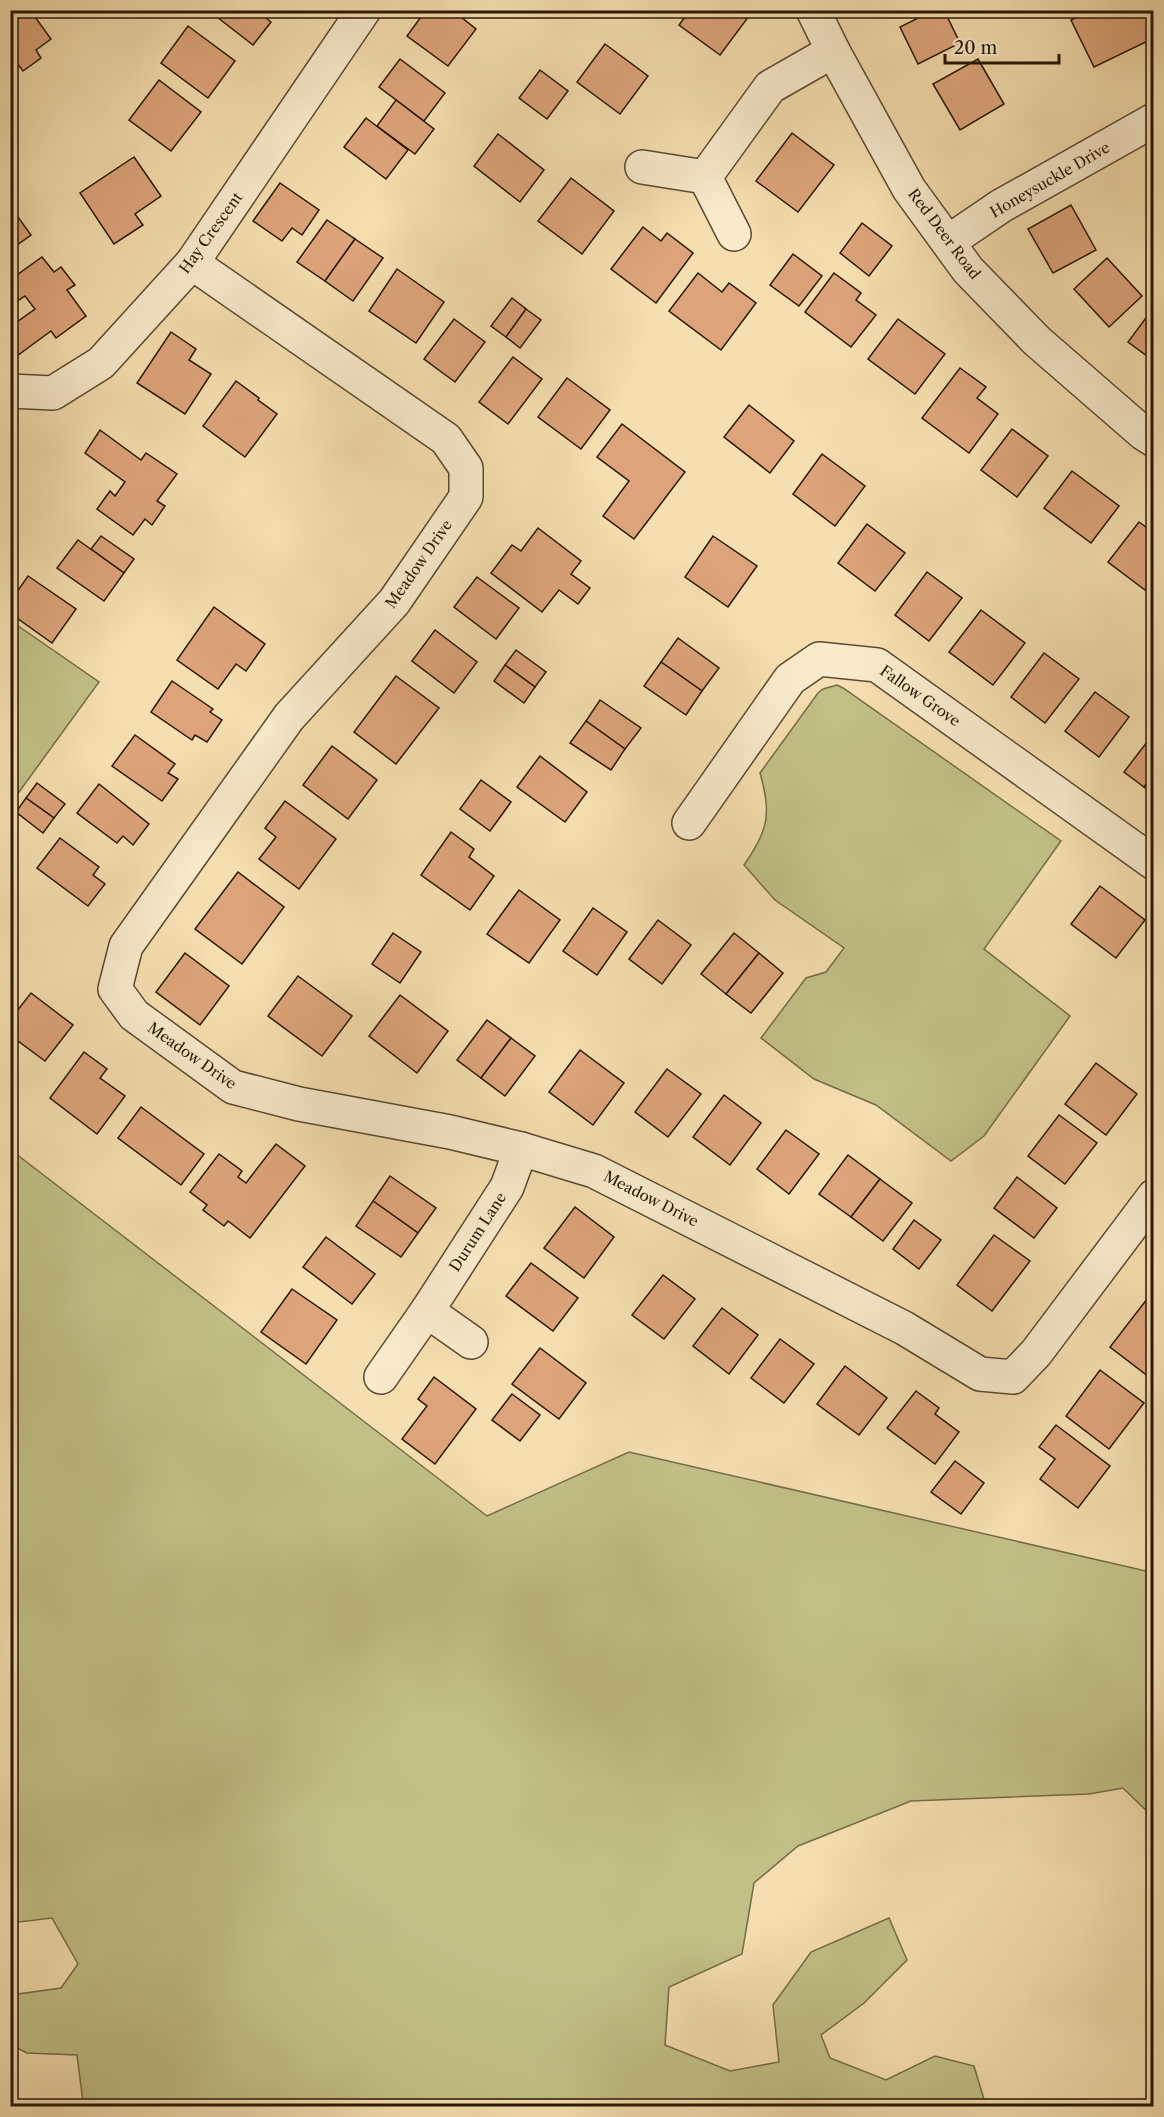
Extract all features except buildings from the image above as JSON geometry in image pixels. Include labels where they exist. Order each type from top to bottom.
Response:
[{"type":"street","name":"Hay Crescent","points":[[10,391],[53,393],[101,363],[192,263],[364,10]]},
{"type":"street","name":"Red Deer Road","points":[[813,10],[909,189],[968,270],[1037,341],[1154,440]]},
{"type":"street","points":[[705,177],[771,87],[833,51]]},
{"type":"street","name":"Honeysuckle Drive","points":[[948,242],[1001,206],[1154,120]]},
{"type":"street","points":[[642,167],[705,177]]},
{"type":"street","points":[[705,177],[734,234]]},
{"type":"street","name":"Meadow Drive","points":[[192,263],[446,439],[466,468],[466,497],[394,602],[288,717],[126,946],[115,989],[134,1015],[233,1087],[299,1104],[450,1132],[521,1149],[594,1171],[904,1328],[980,1374],[1013,1377],[1036,1353],[1154,1196]]},
{"type":"street","name":"Fallow Grove","points":[[690,824],[790,680],[819,659],[877,665],[1154,863]]},
{"type":"street","name":"Durum Lane","points":[[381,1377],[427,1311],[507,1187],[521,1149]]},
{"type":"street","points":[[427,1311],[471,1342]]},
{"type":"shaded area","points":[[11,621],[99,682],[11,803]]},
{"type":"shaded area","points":[[837,685],[1061,841],[984,949],[1070,1016],[984,1136],[951,1161],[876,1105],[814,1079],[761,1038],[806,978],[826,972],[844,948],[775,900],[744,865],[758,842],[766,822],[766,800],[760,773],[818,693]]},
{"type":"shaded area","points":[[11,1150],[487,1516],[629,1452],[1150,1572],[1153,1568],[1153,1817],[1123,1788],[1089,1794],[911,1801],[798,1846],[754,1883],[742,1954],[669,1987],[665,2045],[730,2071],[779,2062],[773,2005],[811,1952],[889,1918],[907,1960],[864,2003],[821,2035],[830,2058],[886,2080],[935,2056],[974,2066],[986,2106],[82,2106],[77,2055],[27,2053],[11,2045],[11,1995],[61,1988],[78,1964],[52,1918],[11,1923]]}]
